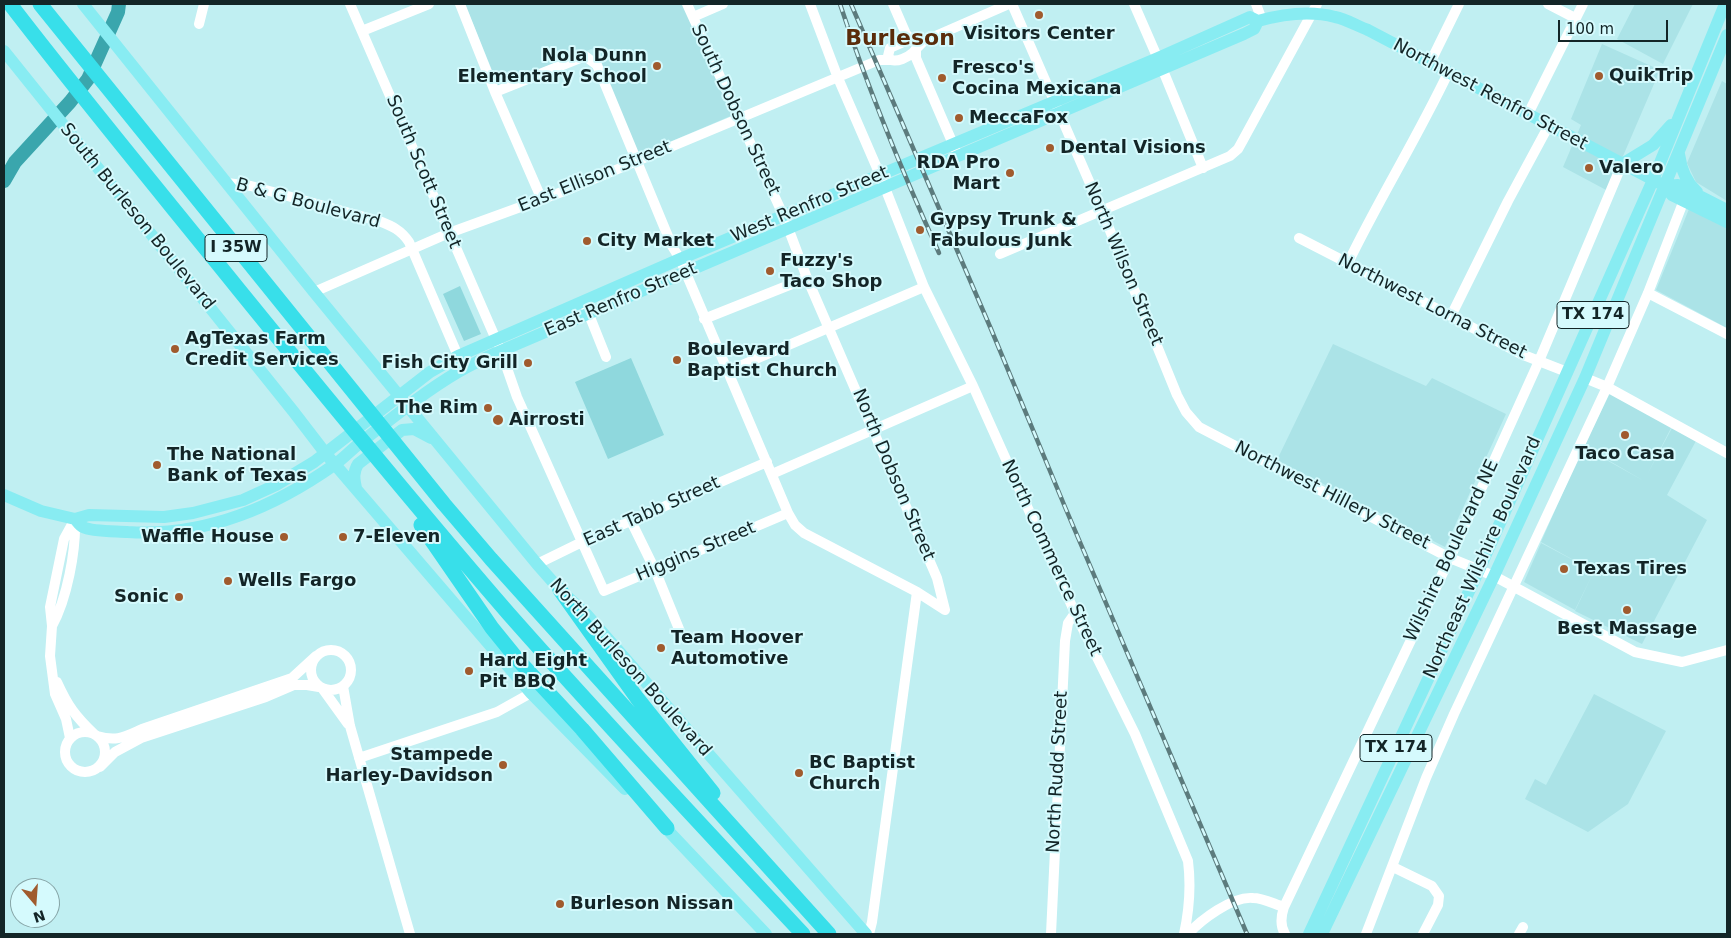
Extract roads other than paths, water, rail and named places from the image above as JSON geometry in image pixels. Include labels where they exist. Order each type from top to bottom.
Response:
[{"type":"highway","name":"I 35W","points":[[10,4],[101,120],[378,461],[517,623],[803,934]]},
{"type":"highway","name":"I 35W","points":[[40,4],[397,448],[491,560],[829,934]]},
{"type":"highway","points":[[378,461],[492,628],[518,660],[582,729],[667,828]]},
{"type":"highway","points":[[560,590],[637,698],[732,816],[797,891],[801,903]]},
{"type":"main road","points":[[83,4],[400,396]]},
{"type":"main road","name":"TX 174","points":[[1653,180],[1724,4]]},
{"type":"main road","name":"West Renfro Street","points":[[326,454],[430,372],[458,356],[498,345],[583,302],[680,259],[784,217],[953,144],[1057,106],[1160,63],[1244,34],[1254,29],[1260,20],[1315,8]]},
{"type":"main road","name":"Northwest Renfro Street","points":[[1315,8],[1368,30],[1665,186],[1672,195],[1727,222]]},
{"type":"main road","name":"TX 174","points":[[1665,186],[1727,35]]},
{"type":"main road","name":"South Burleson Boulevard","points":[[4,51],[294,411],[326,454]]},
{"type":"main road","name":"West Renfro Street","points":[[924,172],[1057,106]]},
{"type":"main road","points":[[1622,164],[1653,145],[1676,120]]},
{"type":"main road","points":[[1678,154],[1687,179],[1702,197]]},
{"type":"main road","name":"East Renfro Street","points":[[409,407],[498,345],[589,314],[924,172]]},
{"type":"main road","name":"Northeast Wilshire Boulevard","points":[[1317,932],[1653,180]]},
{"type":"main road","name":"Northwest Renfro Street","points":[[1665,186],[1678,184],[1727,210]]},
{"type":"main road","name":"Northeast Wilshire Boulevard","points":[[1317,932],[1494,576],[1585,378],[1665,186]]},
{"type":"main road","name":"North Burleson Boulevard","points":[[400,396],[537,564],[587,616],[867,934]]},
{"type":"main road","points":[[75,519],[83,527],[96,530],[154,533],[198,527],[250,512],[297,488],[335,464],[409,407]]},
{"type":"main road","points":[[356,488],[354,477],[358,464],[402,430],[414,429],[437,441]]},
{"type":"main road","points":[[4,495],[41,511],[75,519],[89,515],[164,517],[210,509],[255,496],[303,470],[326,454],[531,693],[637,802],[667,828],[766,934]]},
{"type":"main road","points":[[198,527],[197,522],[201,519],[250,502],[255,496]]},
{"type":"street","points":[[199,24],[204,4]]},
{"type":"street","name":"South Scott Street","points":[[350,4],[498,345],[518,397],[604,591]]},
{"type":"street","points":[[362,31],[429,4]]},
{"type":"street","points":[[460,4],[494,92],[542,200]]},
{"type":"street","name":"South Dobson Street","points":[[687,4],[740,118],[788,229]]},
{"type":"street","points":[[693,17],[723,4]]},
{"type":"street","name":"North Commerce Street","points":[[810,4],[838,78],[880,175],[924,287],[973,386],[1075,613],[1135,734],[1188,861],[1190,877],[1184,934]]},
{"type":"street","points":[[893,4],[906,34],[916,44],[917,60],[958,156]]},
{"type":"street","points":[[916,44],[1010,4]]},
{"type":"street","name":"North Wilson Street","points":[[1010,4],[1057,106],[1164,360]]},
{"type":"street","points":[[1134,4],[1203,168]]},
{"type":"street","points":[[1256,4],[1260,20]]},
{"type":"street","points":[[1430,63],[1459,4]]},
{"type":"street","points":[[1548,4],[1575,18]]},
{"type":"street","points":[[1528,114],[1583,4]]},
{"type":"street","points":[[1000,254],[1230,156],[1238,149],[1315,8]]},
{"type":"street","name":"East Ellison Street","points":[[906,40],[916,44],[912,54],[898,60],[890,55],[892,47],[906,40]]},
{"type":"street","name":"East Ellison Street","points":[[314,292],[449,233],[542,200],[890,55]]},
{"type":"street","points":[[494,92],[586,56],[597,66],[672,246],[680,259],[704,319],[788,513],[795,525],[804,533],[917,592],[872,922],[867,934]]},
{"type":"street","points":[[1348,264],[1448,73]]},
{"type":"street","points":[[1451,316],[1508,201],[1549,125]]},
{"type":"street","name":"Wilshire Boulevard NE","points":[[1285,934],[1281,918],[1284,907],[1450,558],[1539,361],[1622,164]]},
{"type":"street","name":"B & G Boulevard","points":[[227,183],[251,186],[378,221],[400,231],[406,237],[412,249],[458,356]]},
{"type":"street","points":[[1366,934],[1426,778],[1607,387],[1648,293],[1684,200]]},
{"type":"street","name":"North Dobson Street","points":[[788,229],[807,278],[937,578],[945,610],[917,592]]},
{"type":"street","name":"Northwest Lorna Street","points":[[1299,238],[1521,354],[1567,372]]},
{"type":"street","points":[[704,319],[807,278]]},
{"type":"street","points":[[728,372],[924,287]]},
{"type":"street","points":[[1648,293],[1727,334]]},
{"type":"street","points":[[583,302],[606,357]]},
{"type":"street","name":"Northwest Hillery Street","points":[[1164,360],[1177,395],[1186,412],[1199,427],[1450,558],[1514,586],[1635,652],[1682,662],[1727,650]]},
{"type":"street","points":[[1585,378],[1607,387],[1727,453]]},
{"type":"street","points":[[772,474],[973,386]]},
{"type":"street","name":"East Tabb Street","points":[[537,564],[582,542],[767,462]]},
{"type":"street","name":"Higgins Street","points":[[604,591],[788,513]]},
{"type":"street","points":[[70,738],[66,719],[55,694],[50,656],[52,626],[50,607],[64,539],[75,519]]},
{"type":"street","points":[[631,521],[655,570],[679,629]]},
{"type":"street","name":"North Rudd Street","points":[[1051,934],[1065,641],[1068,623],[1075,613]]},
{"type":"street","points":[[328,650],[334,650],[346,657],[350,662],[350,676],[343,686],[332,690],[307,684],[294,685],[266,697],[141,738],[115,752],[94,771],[80,772],[68,764],[65,758],[66,744],[70,738],[82,732],[109,740],[119,739],[142,729],[292,678],[316,656],[328,650]]},
{"type":"street","points":[[316,656],[310,667],[313,680],[350,726]]},
{"type":"street","points":[[53,674],[77,718],[103,743],[105,755],[100,767]]},
{"type":"street","points":[[343,686],[350,726],[410,934]]},
{"type":"street","points":[[359,758],[498,712],[531,693]]},
{"type":"street","points":[[1393,867],[1432,886],[1439,896],[1438,905],[1423,934]]},
{"type":"street","points":[[1188,934],[1208,917],[1230,903],[1248,898],[1256,898],[1284,907]]},
{"type":"waterway","points":[[4,181],[15,162],[70,102],[88,79],[118,12],[119,4]]},
{"type":"railway","points":[[840,4],[886,130],[939,253]]},
{"type":"railway","points":[[851,4],[1247,934]]},
{"type":"place","name":"Visitors Center","points":[[1039,15]]},
{"type":"place","name":"Nola Dunn Elementary School","points":[[657,66]]},
{"type":"place","name":"QuikTrip","points":[[1599,76]]},
{"type":"place","name":"Fresco's Cocina Mexicana","points":[[942,78]]},
{"type":"place","name":"MeccaFox","points":[[959,118]]},
{"type":"place","name":"Dental Visions","points":[[1050,148]]},
{"type":"place","name":"Valero","points":[[1589,168]]},
{"type":"place","name":"RDA Pro Mart","points":[[1010,173]]},
{"type":"place","name":"Gypsy Trunk & Fabulous Junk","points":[[920,230]]},
{"type":"place","name":"City Market","points":[[587,241]]},
{"type":"place","name":"Fuzzy's Taco Shop","points":[[770,271]]},
{"type":"place","name":"AgTexas Farm Credit Services","points":[[175,349]]},
{"type":"place","name":"Boulevard Baptist Church","points":[[677,360]]},
{"type":"place","name":"Fish City Grill","points":[[528,363]]},
{"type":"place","name":"The Rim","points":[[488,408]]},
{"type":"place","name":"Airrosti","points":[[498,420]]},
{"type":"place","name":"Taco Casa","points":[[1625,435]]},
{"type":"place","name":"The National Bank of Texas","points":[[157,465]]},
{"type":"place","name":"Waffle House","points":[[284,537]]},
{"type":"place","name":"7-Eleven","points":[[343,537]]},
{"type":"place","name":"Texas Tires","points":[[1564,569]]},
{"type":"place","name":"Wells Fargo","points":[[228,581]]},
{"type":"place","name":"Sonic","points":[[179,597]]},
{"type":"place","name":"Best Massage","points":[[1627,610]]},
{"type":"place","name":"Team Hoover Automotive","points":[[661,648]]},
{"type":"place","name":"Hard Eight Pit BBQ","points":[[469,671]]},
{"type":"place","name":"Stampede Harley-Davidson","points":[[503,765]]},
{"type":"place","name":"BC Baptist Church","points":[[799,773]]},
{"type":"place","name":"Burleson Nissan","points":[[560,904]]},
{"type":"district","name":"Burleson","points":[[900,39]]}]
